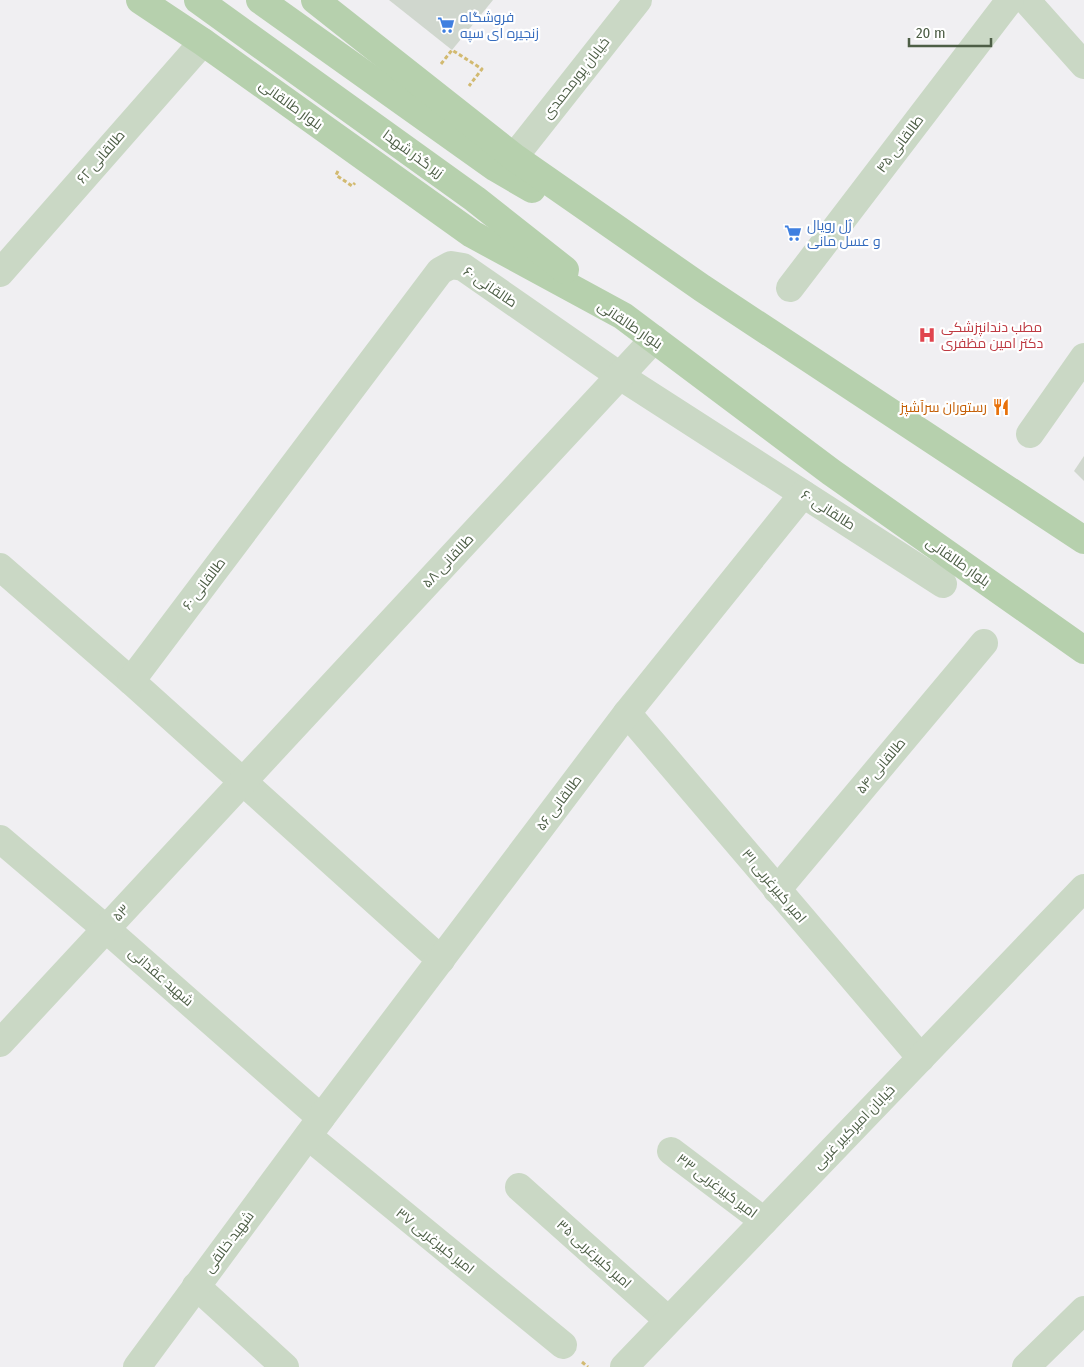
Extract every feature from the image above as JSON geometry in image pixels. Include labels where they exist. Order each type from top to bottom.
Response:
[{"type":"main road","name":"بلوار طالقانی","points":[[140,0],[203,42],[472,234],[623,316],[831,472],[1084,650]]},
{"type":"main road","name":"زیر گذر شهدا","points":[[198,0],[475,199],[623,316]]},
{"type":"main road","points":[[260,0],[496,168],[702,288]]},
{"type":"main road","points":[[314,0],[514,157],[702,288],[1084,540]]},
{"type":"street","name":"خیابان پورمحمدی","points":[[514,157],[638,0]]},
{"type":"street","name":"طالقانی ۴۵","points":[[790,288],[1010,0]]},
{"type":"street","points":[[1026,0],[1084,65]]},
{"type":"street","name":"طالقانی ۶۲","points":[[0,272],[203,42]]},
{"type":"street","name":"طالقانی ۶۰","points":[[131,681],[440,271],[451,265],[463,266],[620,376],[943,584]]},
{"type":"street","name":"طالقانی ۵۸","points":[[242,782],[654,339]]},
{"type":"street","points":[[1030,434],[1084,358]]},
{"type":"street","name":"طالقانی ۵۶","points":[[315,1127],[627,713],[803,494]]},
{"type":"street","points":[[0,567],[131,681],[441,960]]},
{"type":"street","name":"طالقانی ۵۴","points":[[777,890],[984,643]]},
{"type":"street","name":"امیر کبیرغربی ۳۱","points":[[627,713],[920,1058]]},
{"type":"street","name":"۵۳","points":[[0,1043],[242,782]]},
{"type":"street","name":"شهید عقدانی","points":[[0,839],[106,929],[315,1127]]},
{"type":"street","name":"خیابان امیرکبیر غربی","points":[[624,1367],[1084,888]]},
{"type":"street","name":"شهید خالقی","points":[[137,1367],[315,1127]]},
{"type":"street","name":"امیر کبیرغربی ۳۷","points":[[315,1127],[563,1345]]},
{"type":"street","name":"امیر کبیرغربی ۳۳","points":[[671,1150],[764,1221]]},
{"type":"street","name":"امیر کبیرغربی ۳۵","points":[[520,1187],[668,1320]]},
{"type":"street","points":[[196,1286],[285,1367]]},
{"type":"street","points":[[1026,1367],[1084,1310]]},
{"type":"path","points":[[452,50],[482,69]]},
{"type":"path","points":[[336,175],[352,186]]},
{"type":"building","name":"فروشگاه زنجیره ای سپه","points":[[389,0],[493,0],[452,50]]},
{"type":"building","points":[[1084,456],[1084,481],[1074,471]]},
{"type":"place","name":"فروشگاه زنجیره ای سپه","points":[[446,25]]},
{"type":"place","name":"ژل رویال و عسل مانی","points":[[793,233]]},
{"type":"place","name":"مطب دندانپزشکی دکتر امین مظفری","points":[[927,335]]},
{"type":"place","name":"رستوران سرآشپز","points":[[1001,407]]}]
